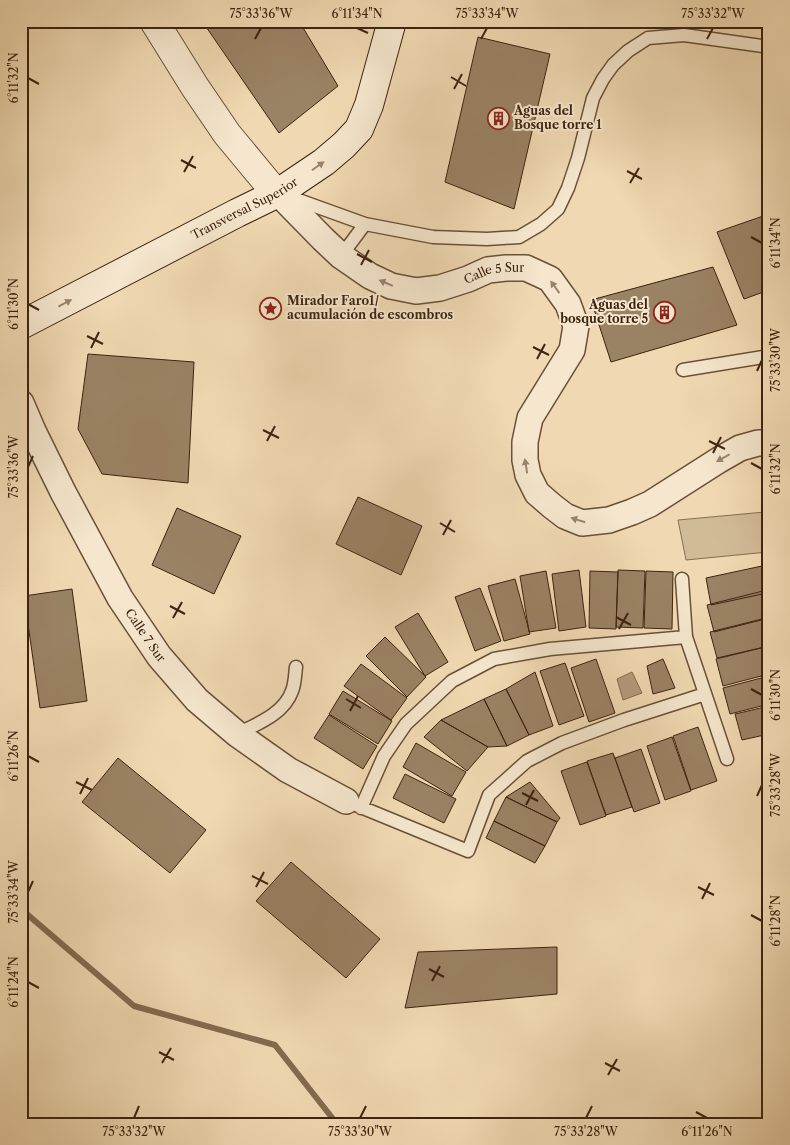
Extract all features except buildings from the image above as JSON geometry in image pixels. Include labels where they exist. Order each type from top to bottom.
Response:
[{"type":"main road","name":"Calle 5 Sur","points":[[154,21],[227,134],[278,193]]},
{"type":"main road","name":"Transversal Superior","points":[[21,325],[278,193],[324,162],[344,145],[358,129],[369,105],[392,21]]},
{"type":"street","name":"Calle 5 Sur","points":[[278,193],[341,256],[370,276],[391,286],[416,291],[440,288],[488,270],[506,268],[526,268],[550,279],[568,304],[576,326],[572,350],[530,418],[525,442],[525,460],[528,475],[537,493],[565,516],[582,523],[609,520],[632,512],[650,504],[740,448],[758,443],[769,443]]},
{"type":"street","name":"Calle 7 Sur","points":[[21,403],[32,431],[120,598],[159,656],[197,700],[237,734],[288,770],[353,805]]},
{"type":"lane","points":[[278,193],[365,224],[432,237],[487,239],[520,237],[542,224],[558,208],[568,188],[578,158],[593,98],[613,65],[628,51],[648,38],[684,35],[769,47]]},
{"type":"lane","points":[[341,256],[365,224]]},
{"type":"lane","points":[[683,370],[769,356]]},
{"type":"lane","points":[[682,579],[686,637],[726,759]]},
{"type":"lane","points":[[686,637],[550,649],[494,659],[468,672],[452,681],[406,724],[353,805],[468,851],[489,795],[527,761],[562,743],[624,720],[705,694]]},
{"type":"lane","points":[[237,734],[267,719],[284,706],[293,691],[296,667]]},
{"type":"shaded area","points":[[765,512],[768,552],[686,560],[678,520]]},
{"type":"shaded area","points":[[632,672],[642,693],[623,700],[617,679]]},
{"type":"waterway","points":[[21,909],[134,1006],[275,1045],[337,1124]]},
{"type":"place","name":"Aguas del Bosque torre 1","points":[[498,118]]},
{"type":"place","name":"Mirador Faro1/ acumulación de escombros","points":[[271,308]]},
{"type":"place","name":"Aguas del bosque torre 5","points":[[664,312]]}]
